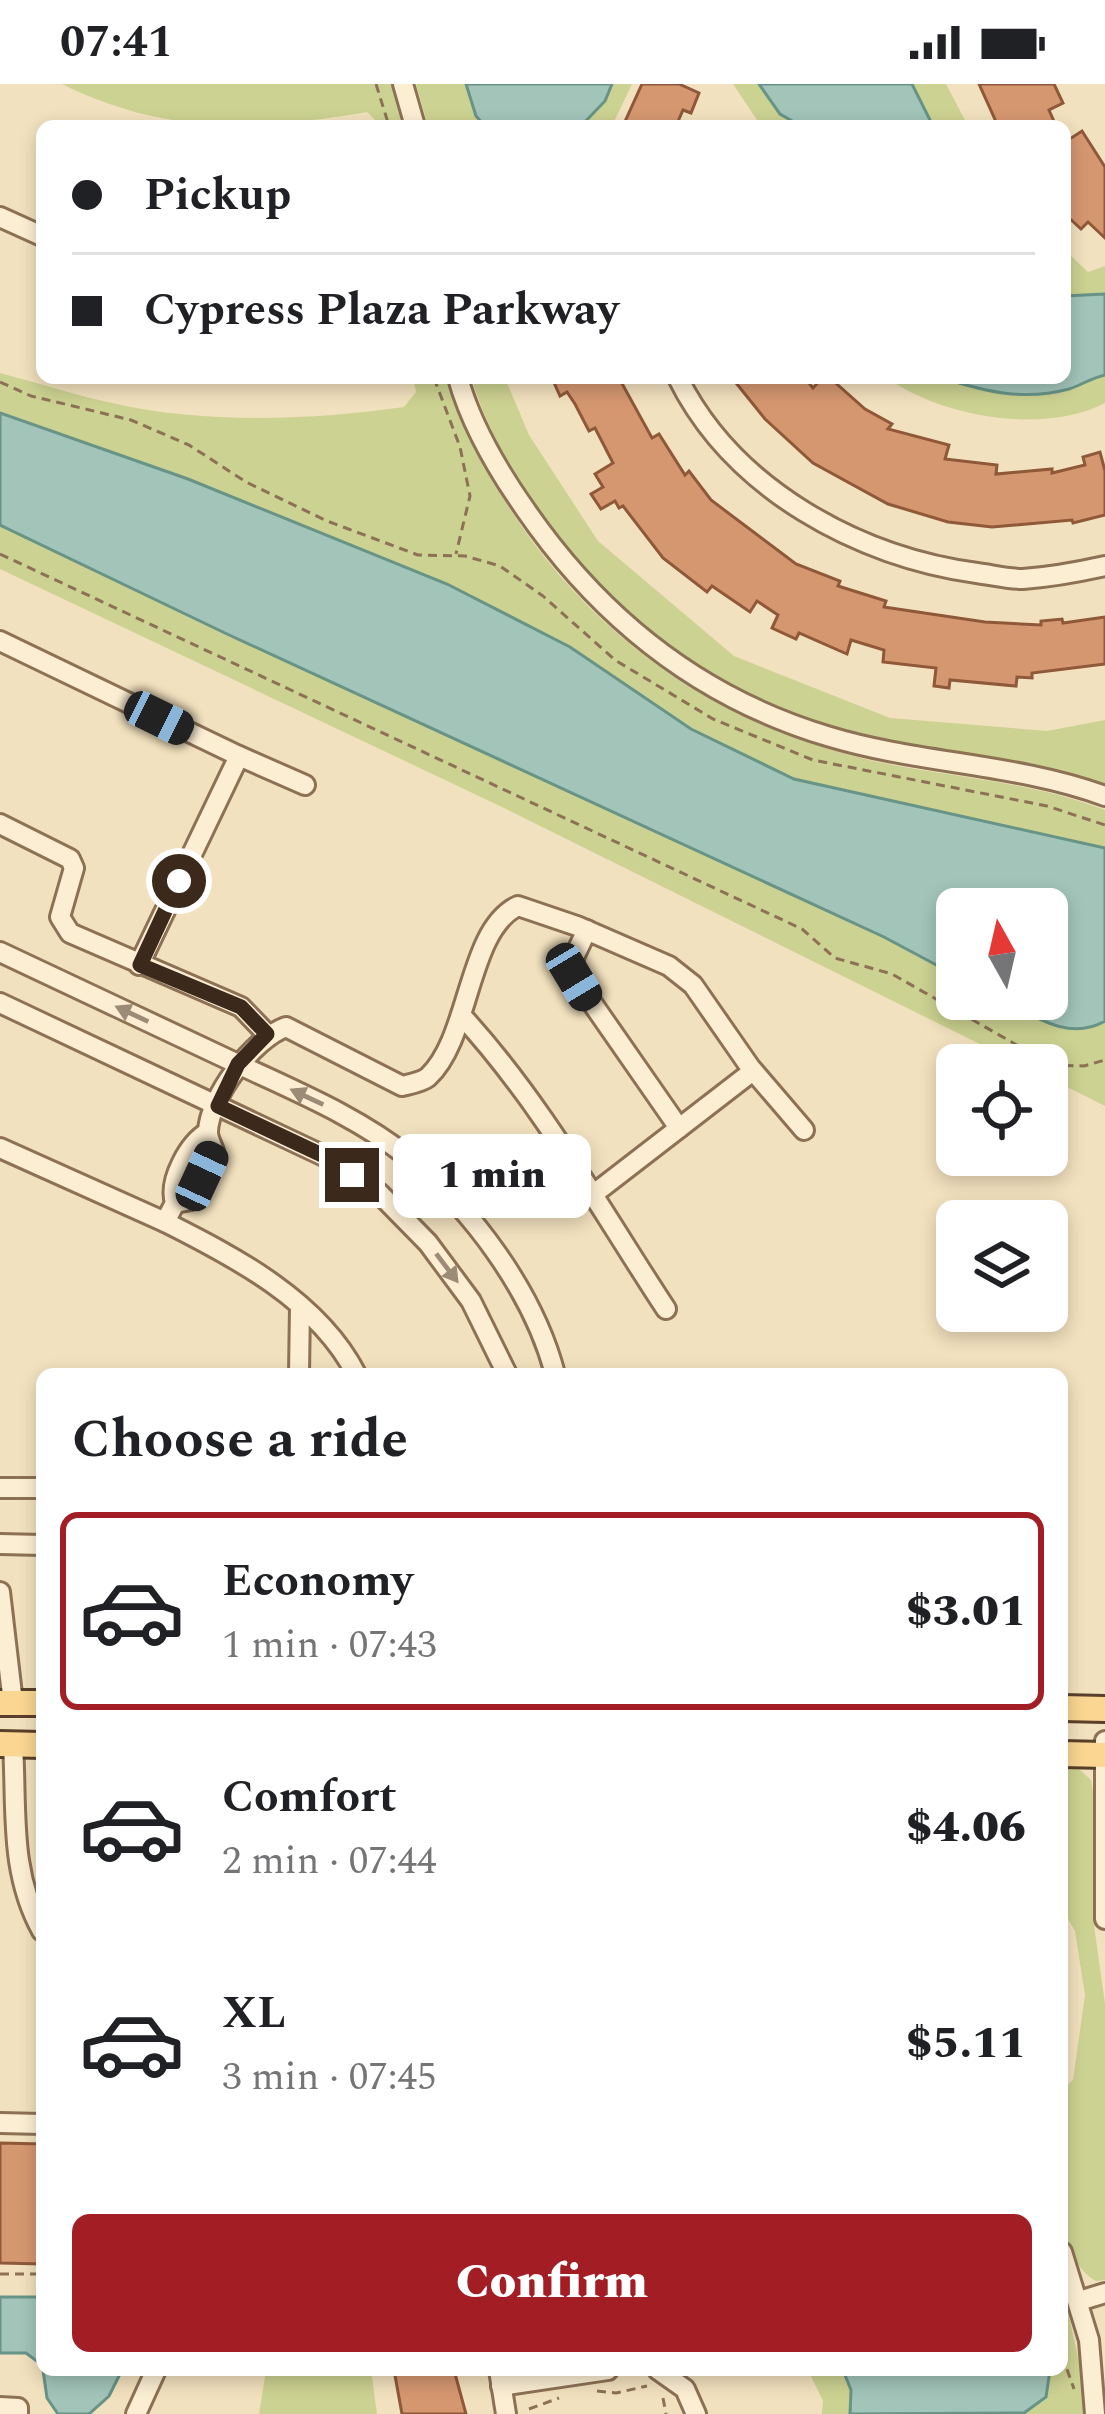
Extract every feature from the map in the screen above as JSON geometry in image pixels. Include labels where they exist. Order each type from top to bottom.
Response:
[{"type":"main road","points":[[6,1703],[7,1744]]},
{"type":"main road","points":[[1068,1708],[1105,1708]]},
{"type":"main road","points":[[1068,1754],[1105,1755]]},
{"type":"street","points":[[403,84],[413,120]]},
{"type":"street","points":[[0,217],[36,233]]},
{"type":"street","points":[[461,384],[502,475],[559,556],[596,600],[706,684],[764,714],[828,736],[882,750],[1023,772],[1105,796]]},
{"type":"street","points":[[681,384],[746,467],[802,511],[862,541],[927,566],[1019,579],[1105,566]]},
{"type":"street","points":[[0,641],[305,785]]},
{"type":"street","points":[[140,965],[239,756]]},
{"type":"street","points":[[0,824],[70,859],[74,868],[60,917],[70,933],[241,1007],[267,1034]]},
{"type":"street","points":[[165,1222],[194,1140],[208,1132],[238,1064],[267,1034],[286,1027],[402,1086],[426,1079],[447,1049],[504,913],[518,906],[669,966],[693,986],[753,1071],[804,1130]]},
{"type":"street","points":[[586,930],[574,957],[574,977],[679,1128]]},
{"type":"street","points":[[0,952],[347,1116],[409,1158],[464,1213],[511,1276],[553,1368]]},
{"type":"street","points":[[0,1003],[324,1156],[379,1193],[428,1244],[471,1300],[504,1368]]},
{"type":"street","points":[[460,1015],[497,1054],[595,1193],[666,1309]]},
{"type":"street","points":[[595,1193],[753,1071]]},
{"type":"street","points":[[0,1148],[238,1258],[300,1307],[345,1351],[353,1368]]},
{"type":"street","points":[[298,1368],[300,1307]]},
{"type":"street","points":[[0,1488],[36,1488]]},
{"type":"street","points":[[0,1544],[36,1544]]},
{"type":"street","points":[[0,1592],[6,1703]]},
{"type":"street","points":[[1105,1741],[1105,1919]]},
{"type":"street","points":[[7,1744],[17,1865],[36,1919]]},
{"type":"street","points":[[0,2123],[36,2124]]},
{"type":"street","points":[[1068,2269],[1097,2337],[1094,2414]]},
{"type":"street","points":[[1079,2301],[1105,2293]]},
{"type":"street","points":[[136,2414],[153,2376]]},
{"type":"street","points":[[500,2378],[506,2414]]},
{"type":"street","points":[[657,2383],[685,2389],[696,2414]]},
{"type":"street","points":[[0,2408],[18,2408],[18,2414]]},
{"type":"path","points":[[376,84],[387,120]]},
{"type":"path","points":[[0,382],[32,396],[131,420],[189,445],[246,482],[345,528],[418,555],[456,556],[500,566],[543,596],[615,660],[713,719],[813,760],[1047,806],[1105,825]]},
{"type":"path","points":[[436,384],[460,447],[470,496],[456,556]]},
{"type":"path","points":[[0,554],[802,929],[835,958],[892,974],[1052,1065],[1084,1066],[1105,1060]]},
{"type":"path","points":[[0,2274],[36,2274]]},
{"type":"path","points":[[1068,2375],[1075,2398]]},
{"type":"path","points":[[587,2390],[616,2393],[657,2383],[666,2414]]},
{"type":"path","points":[[529,2409],[565,2395]]},
{"type":"green space","points":[[62,84],[392,84],[402,120],[375,120],[367,112],[309,120],[174,120],[100,101]]},
{"type":"green space","points":[[416,84],[632,84],[615,120],[426,120]]},
{"type":"green space","points":[[733,84],[946,84],[965,120],[757,120]]},
{"type":"green space","points":[[1071,256],[1088,272],[1105,266],[1105,403],[1080,413],[1023,419],[964,411],[897,384],[1071,384]]},
{"type":"green space","points":[[0,373],[151,410],[260,418],[404,407],[416,392],[414,384],[449,384],[477,450],[515,517],[561,577],[613,629],[671,675],[736,713],[807,742],[883,763],[1050,793],[1105,810],[1105,1106],[1068,1088],[1068,1044],[980,1044],[502,807],[0,569]]},
{"type":"green space","points":[[473,384],[508,384],[529,435],[598,541],[734,656],[890,718],[1047,731],[1105,720],[1105,785],[836,727],[774,706],[716,676],[661,640],[611,597],[527,495],[495,438]]},
{"type":"green space","points":[[1068,1768],[1079,1769],[1091,1780],[1095,1804],[1093,1918],[1105,2004],[1105,2280],[1096,2281],[1080,2267],[1068,2239],[1068,2084],[1073,2080],[1085,1995],[1075,1931],[1068,1919]]},
{"type":"green space","points":[[1068,2313],[1082,2374],[1085,2414],[822,2414],[823,2401],[811,2376],[1068,2376]]},
{"type":"green space","points":[[265,2376],[372,2376],[377,2414],[259,2414]]},
{"type":"water","points":[[466,84],[612,84],[605,101],[587,120],[480,120]]},
{"type":"water","points":[[759,84],[912,84],[930,120],[790,120],[780,114]]},
{"type":"water","points":[[1105,294],[1105,375],[1069,389],[1036,394],[965,384],[1071,384],[1071,296]]},
{"type":"water","points":[[0,413],[188,479],[447,584],[570,647],[691,729],[794,779],[1105,848],[1105,1021],[1078,1029],[1042,1020],[1068,1020],[1068,888],[936,888],[936,965],[0,525]]},
{"type":"water","points":[[0,2297],[36,2297],[36,2360],[26,2353],[0,2353]]},
{"type":"water","points":[[44,2376],[119,2376],[109,2396],[89,2414],[58,2414],[47,2398]]},
{"type":"water","points":[[845,2376],[1049,2376],[1046,2397],[1024,2413],[850,2414],[851,2390]]},
{"type":"building","points":[[642,84],[679,84],[699,93],[691,113],[683,110],[679,120],[626,120]]},
{"type":"building","points":[[979,84],[1054,84],[1063,103],[1049,110],[1053,120],[995,120]]},
{"type":"building","points":[[1082,131],[1105,167],[1105,238],[1088,222],[1081,229],[1071,220],[1071,138]]},
{"type":"building","points":[[555,384],[622,384],[652,438],[659,434],[685,475],[689,471],[711,500],[796,564],[840,581],[838,586],[886,601],[884,607],[985,622],[1041,625],[1041,621],[1105,617],[1105,664],[1032,673],[1032,678],[1017,677],[1016,686],[950,680],[949,688],[934,686],[936,668],[883,662],[884,650],[851,640],[847,654],[799,633],[796,639],[772,628],[778,615],[757,601],[750,612],[712,586],[707,592],[663,558],[623,506],[619,508],[615,501],[601,509],[591,494],[603,487],[595,474],[613,463],[595,428],[589,431],[567,392],[560,396]]},
{"type":"building","points":[[737,384],[810,384],[813,388],[837,384],[865,409],[892,424],[888,429],[949,445],[945,459],[997,465],[996,474],[1052,469],[1052,473],[1085,465],[1083,457],[1100,452],[1105,515],[1073,523],[992,527],[948,522],[888,504],[813,463],[765,419]]},
{"type":"building","points":[[0,2143],[36,2144],[36,2264],[0,2263]]},
{"type":"building","points":[[395,2376],[456,2376],[466,2414],[402,2414]]},
{"type":"route","points":[[179,881],[140,965],[241,1007],[267,1034],[238,1064],[218,1106],[324,1156],[352,1175]]}]
